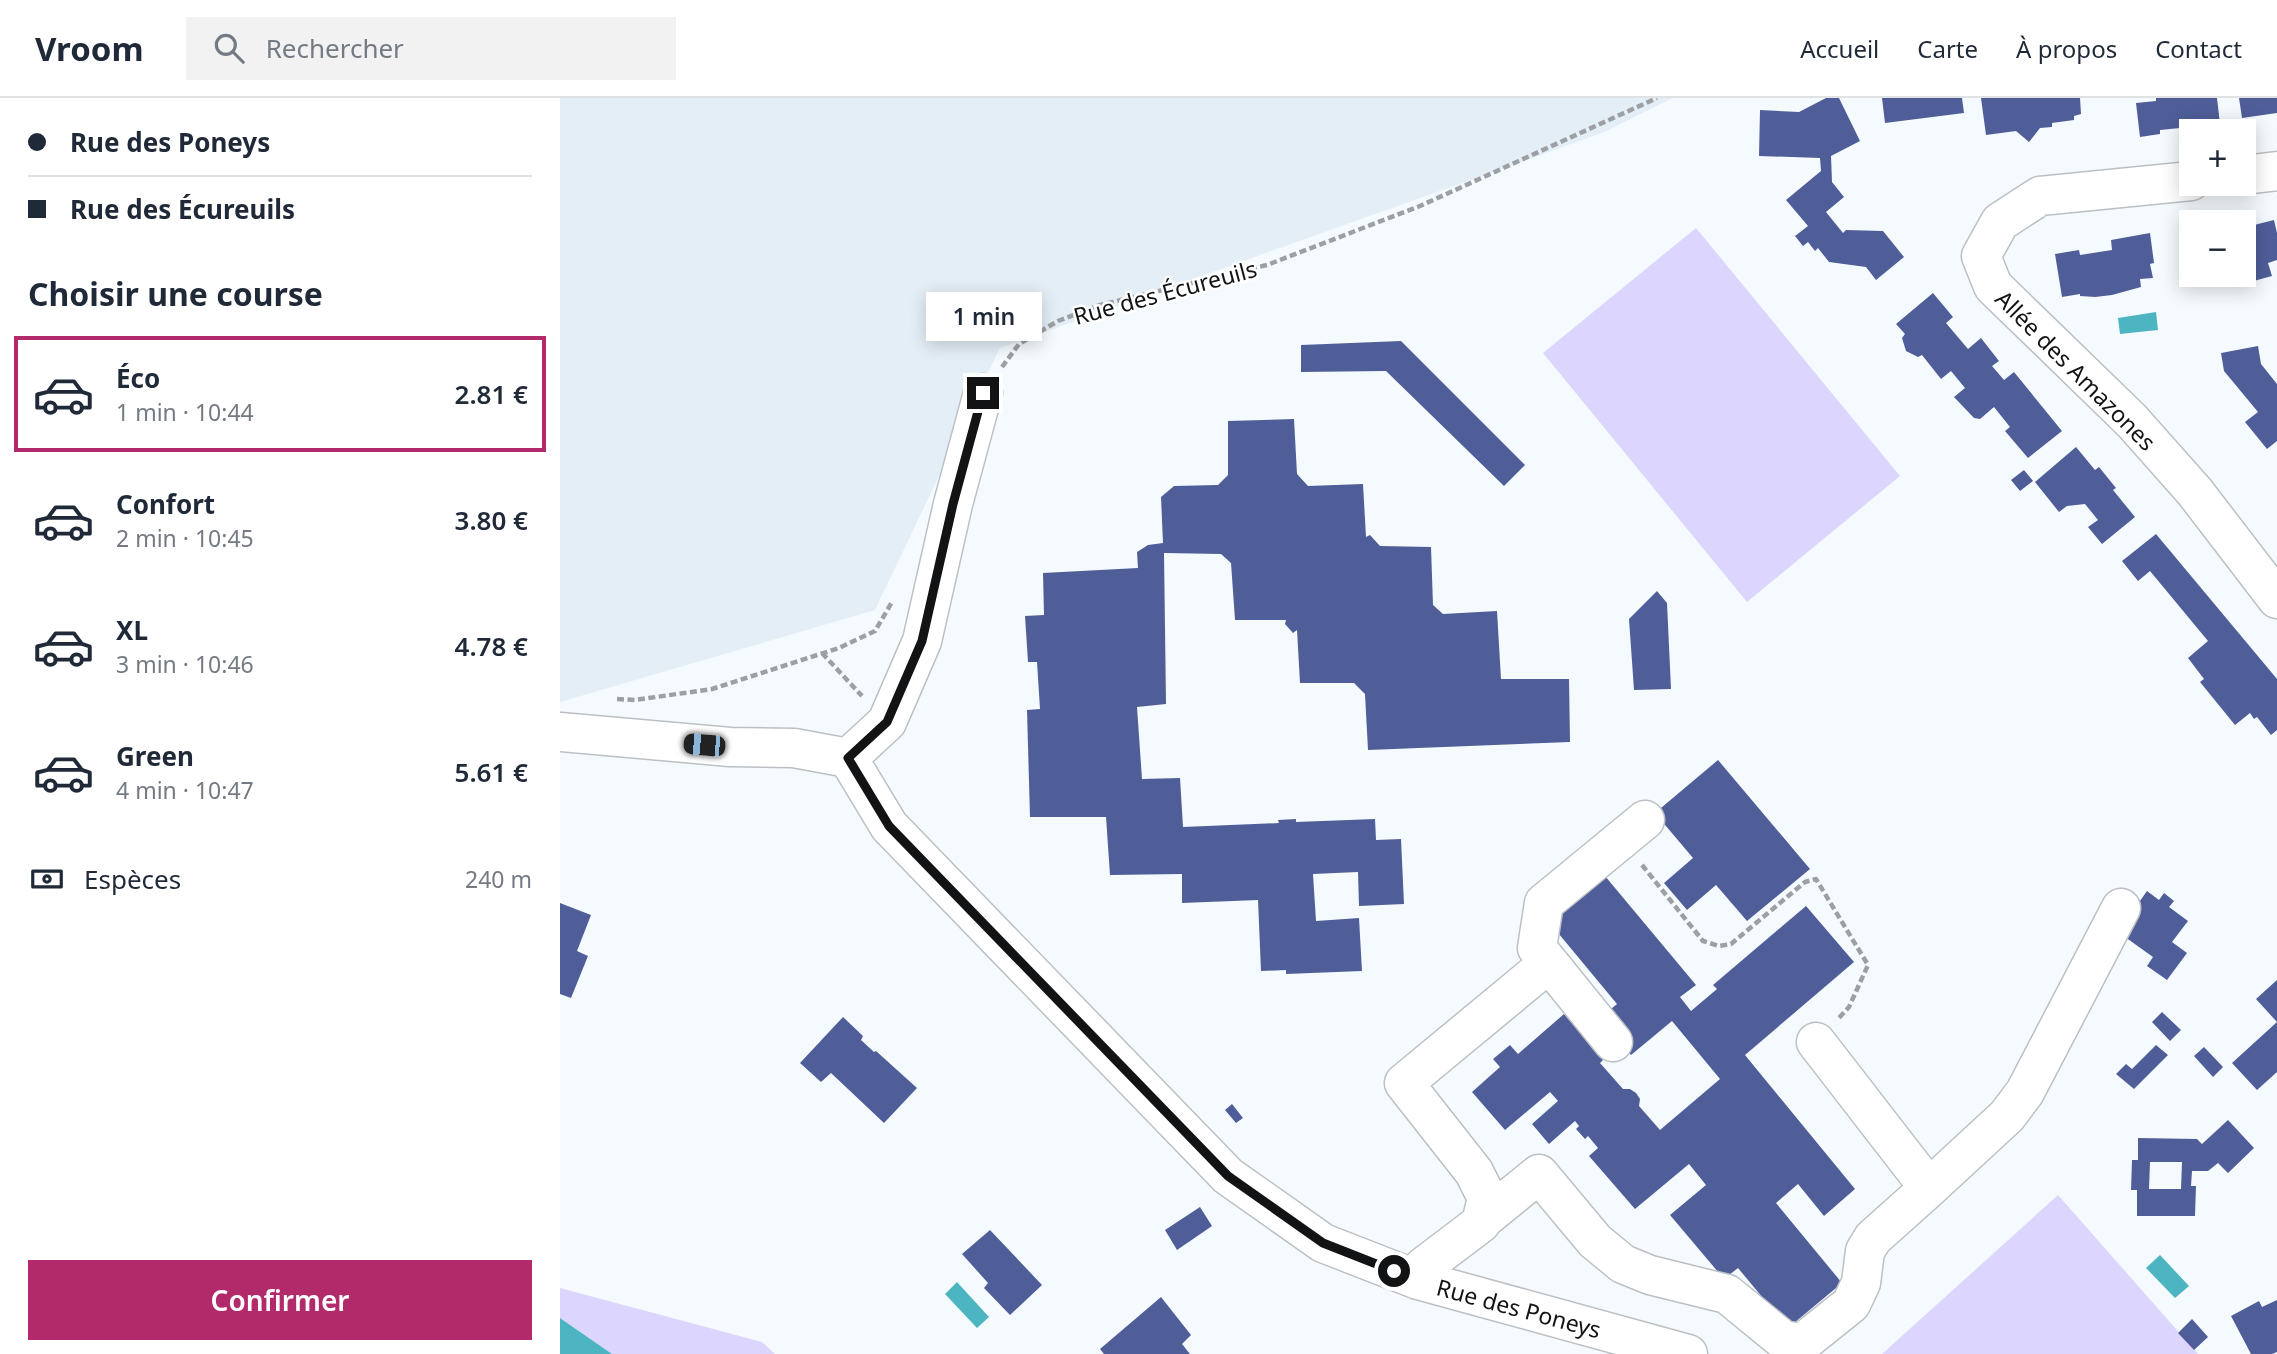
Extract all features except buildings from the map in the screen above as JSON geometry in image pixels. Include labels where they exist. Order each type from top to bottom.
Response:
[{"type":"street","points":[[2256,174],[2277,172]]},
{"type":"street","name":"Allée des Amazones","points":[[2179,182],[2040,196],[2000,222],[1981,256],[1993,286],[2132,421],[2195,492],[2277,599]]},
{"type":"street","points":[[560,732],[730,747],[794,748],[848,758],[887,722],[922,641],[953,504],[983,393]]},
{"type":"street","name":"Rue des Poneys","points":[[848,758],[889,826],[1228,1176],[1323,1243],[1418,1280],[1688,1354]]},
{"type":"street","points":[[1613,1042],[1537,948],[1544,903],[1633,830]]},
{"type":"street","points":[[1418,1280],[1423,1267],[1539,1174],[1595,1241],[1623,1264],[1650,1275],[1727,1294],[1782,1339],[1801,1344],[1851,1304],[1861,1283],[1865,1251],[1873,1238],[2007,1116],[2025,1092],[2121,908]]},
{"type":"street","points":[[1481,1222],[1487,1198],[1474,1172],[1405,1083],[1549,963]]},
{"type":"street","points":[[1816,1042],[1929,1188]]},
{"type":"path","name":"Rue des Écureuils","points":[[983,393],[1019,344],[1058,321],[1100,305],[1267,265],[1420,206],[1657,98]]},
{"type":"path","points":[[610,699],[635,700],[712,689],[822,653],[875,631],[895,594]]},
{"type":"path","points":[[822,653],[887,722]]},
{"type":"path","points":[[1633,830],[1703,941],[1719,946],[1731,944],[1805,882],[1816,879],[1868,965],[1849,1007],[1816,1042]]},
{"type":"shaded area","points":[[560,98],[1673,98],[1602,133],[1000,348],[875,610],[560,702]]},
{"type":"shaded area","points":[[1696,228],[1900,476],[1747,602],[1543,353]]},
{"type":"shaded area","points":[[2058,1195],[2198,1354],[1882,1354]]},
{"type":"shaded area","points":[[560,1288],[762,1342],[775,1354],[612,1354],[560,1318]]},
{"type":"water","points":[[2156,312],[2158,330],[2120,334],[2118,318]]},
{"type":"water","points":[[2160,1255],[2189,1286],[2175,1298],[2146,1268]]},
{"type":"water","points":[[957,1282],[989,1317],[977,1328],[945,1294]]},
{"type":"water","points":[[560,1318],[612,1354],[560,1354]]},
{"type":"route","points":[[983,393],[953,504],[922,641],[887,722],[848,758],[889,826],[1228,1176],[1323,1243],[1394,1271]]}]
